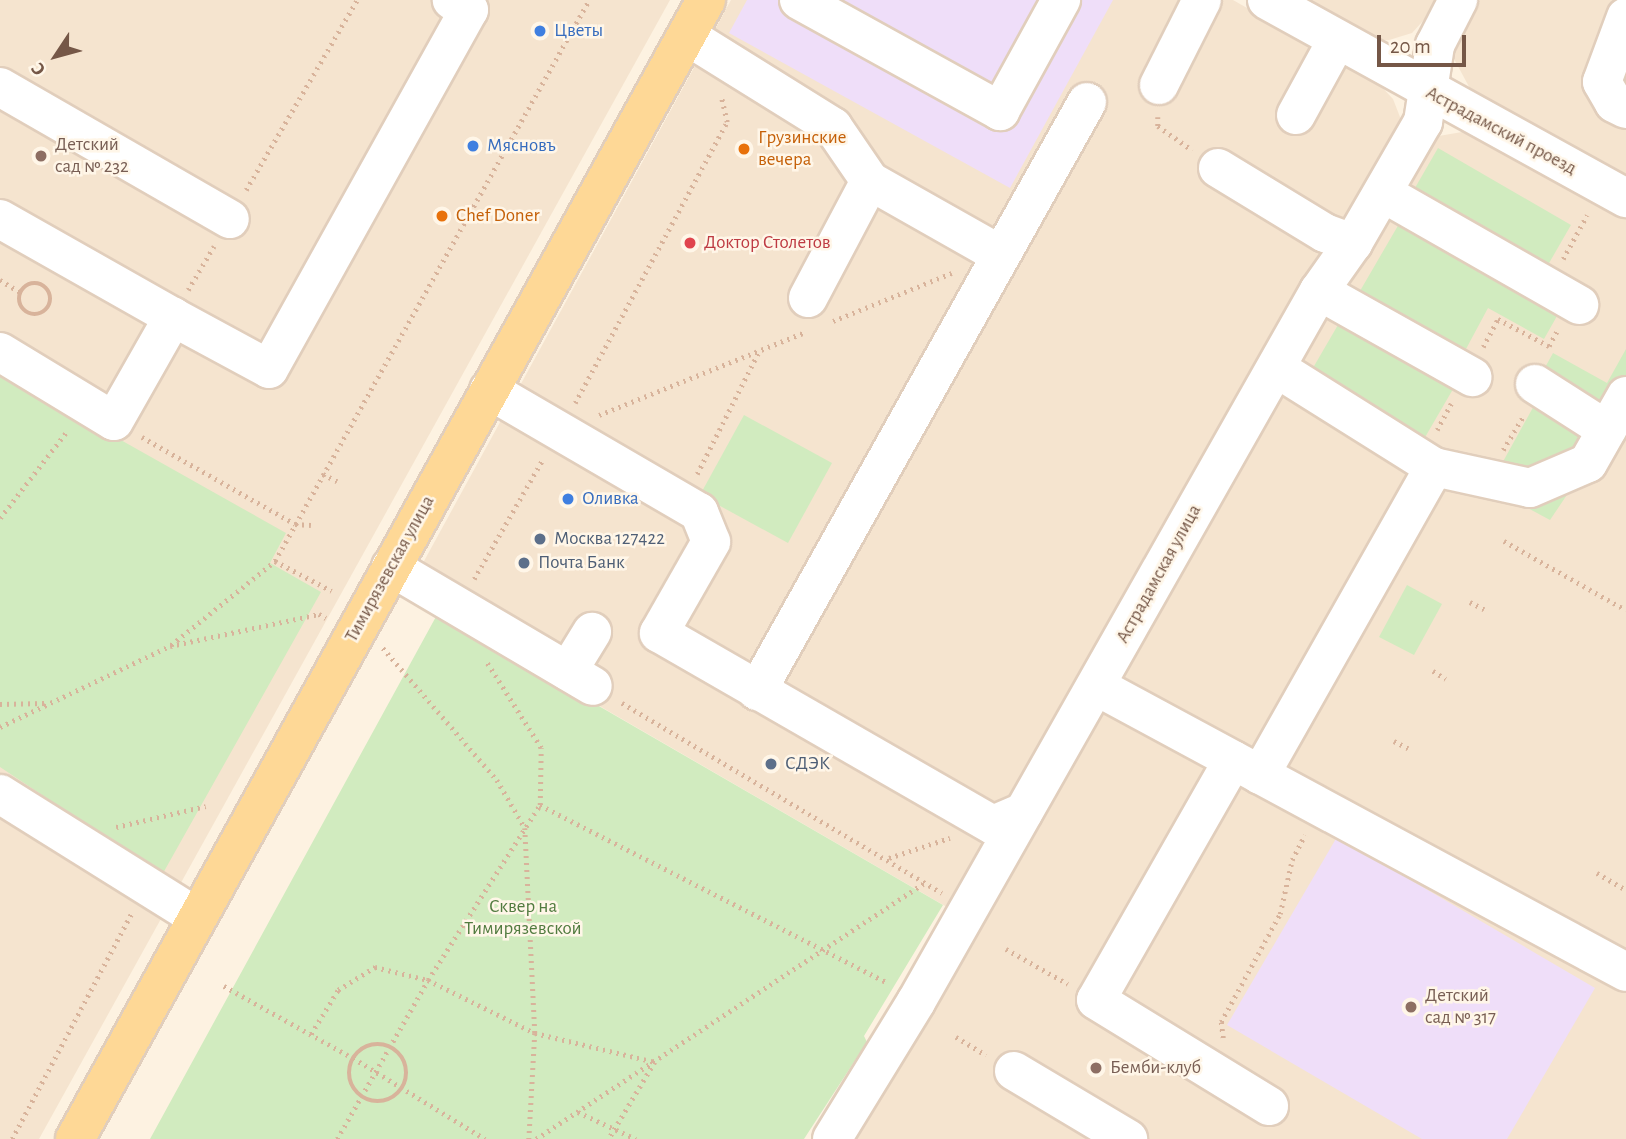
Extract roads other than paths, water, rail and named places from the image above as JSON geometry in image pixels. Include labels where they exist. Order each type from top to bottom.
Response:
[{"type":"main road","name":"Тимирязевская улица","points":[[75,1139],[489,390],[698,42],[706,0]]},
{"type":"street","points":[[0,219],[269,369],[469,10],[452,0]]},
{"type":"street","points":[[799,0],[1000,111],[1061,0]]},
{"type":"street","points":[[1159,85],[1202,0]]},
{"type":"street","name":"Астрадамский проезд","points":[[1267,0],[1429,93],[1626,198]]},
{"type":"street","name":"Астрадамская улица","points":[[832,1139],[1008,818],[1096,686],[1319,291],[1353,243],[1423,122],[1434,45],[1458,0]]},
{"type":"street","points":[[1626,17],[1602,82],[1614,103],[1626,109]]},
{"type":"street","points":[[1296,115],[1337,40]]},
{"type":"street","points":[[698,42],[833,127],[870,181],[999,254]]},
{"type":"street","points":[[0,87],[230,219]]},
{"type":"street","points":[[757,691],[999,254],[1087,102]]},
{"type":"street","points":[[1218,169],[1325,233],[1353,243]]},
{"type":"street","points":[[808,298],[870,181]]},
{"type":"street","points":[[1382,193],[1563,296]]},
{"type":"street","points":[[1319,291],[1472,377]]},
{"type":"street","points":[[0,352],[101,413],[173,317]]},
{"type":"street","points":[[1276,368],[1434,467],[1530,488],[1588,463],[1626,396]]},
{"type":"street","points":[[1535,384],[1607,430]]},
{"type":"street","points":[[489,390],[699,512],[711,542],[659,633],[757,691],[1008,818]]},
{"type":"street","points":[[1269,1106],[1096,1000],[1247,767],[1434,467]]},
{"type":"street","points":[[391,567],[581,678],[592,632]]},
{"type":"street","points":[[1096,686],[1626,972]]},
{"type":"street","points":[[0,794],[197,917]]},
{"type":"street","points":[[1014,1071],[1128,1139]]},
{"type":"place","name":"Цветы","points":[[540,31]]},
{"type":"place","name":"Мясновъ","points":[[473,146]]},
{"type":"place","name":"Грузинские вечера","points":[[744,149]]},
{"type":"place","name":"Детский сад № 232","points":[[41,156]]},
{"type":"place","name":"Chef Doner","points":[[442,216]]},
{"type":"place","name":"Доктор Столетов","points":[[690,243]]},
{"type":"place","name":"Оливка","points":[[568,499]]},
{"type":"place","name":"Москва 127422","points":[[540,539]]},
{"type":"place","name":"Почта Банк","points":[[524,563]]},
{"type":"place","name":"СДЭК","points":[[771,764]]},
{"type":"place","name":"Детский сад № 317","points":[[1411,1007]]},
{"type":"place","name":"Бемби-клуб","points":[[1096,1068]]},
{"type":"park label","name":"Сквер на Тимирязевской","points":[[523,918]]}]
